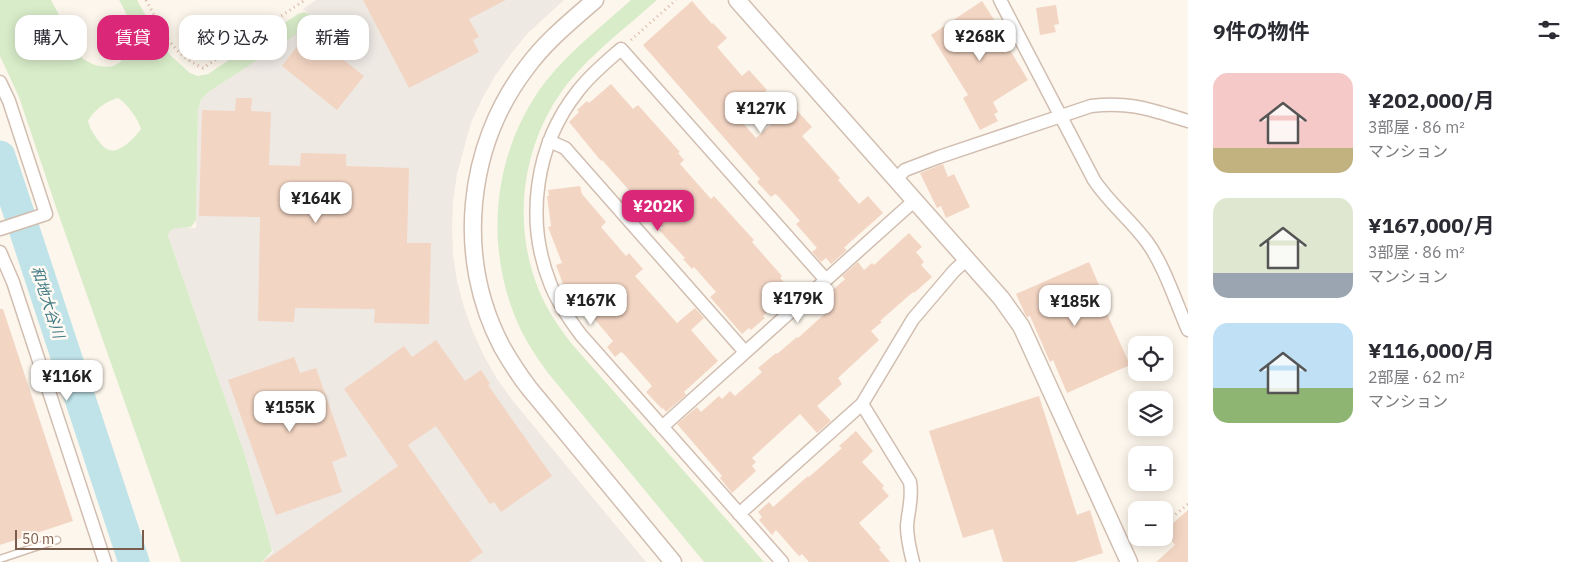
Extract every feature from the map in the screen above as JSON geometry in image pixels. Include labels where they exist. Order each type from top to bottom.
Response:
[{"type":"street","points":[[595,0],[543,48],[527,66],[500,108],[490,131],[477,178],[473,211],[477,277],[492,324],[514,368],[672,562]]},
{"type":"street","points":[[737,0],[1001,298],[1021,326],[1129,562]]},
{"type":"street","points":[[1000,0],[1089,171],[1100,188],[1139,231],[1152,250],[1188,330]]},
{"type":"street","points":[[782,562],[581,335],[558,302],[550,283],[539,244],[536,204],[542,164],[549,142],[559,120],[577,92],[591,76],[621,49],[826,280]]},
{"type":"street","points":[[0,82],[9,101],[46,214],[0,229]]},
{"type":"street","points":[[896,179],[905,170],[1060,115],[1091,106],[1110,104],[1130,105],[1188,121]]},
{"type":"street","points":[[549,142],[564,148],[746,352]]},
{"type":"street","points":[[662,427],[915,200]]},
{"type":"street","points":[[0,252],[13,282],[105,562]]},
{"type":"street","points":[[739,514],[862,404],[913,319],[954,271],[967,259]]},
{"type":"street","points":[[862,404],[910,482],[912,493],[907,537],[913,562]]},
{"type":"lane","points":[[0,559],[57,540]]},
{"type":"path","points":[[146,0],[171,45],[190,62],[203,68],[305,0]]},
{"type":"path","points":[[621,49],[676,0]]},
{"type":"path","points":[[1173,516],[1188,504]]},
{"type":"shaded area","points":[[316,0],[564,0],[528,33],[511,54],[495,76],[471,123],[457,174],[453,201],[453,254],[457,281],[464,307],[484,356],[497,379],[646,562],[262,562],[273,552],[244,452],[168,232],[175,228],[196,228],[198,110],[201,100],[207,93],[256,60],[287,60],[287,39],[297,33],[297,60],[369,60],[369,15],[310,15],[303,9]]},
{"type":"green space","points":[[0,0],[51,0],[59,15],[15,15],[15,60],[86,60],[96,65],[108,67],[118,64],[122,60],[169,60],[169,54],[190,73],[198,76],[208,74],[229,60],[257,60],[207,93],[201,100],[198,110],[196,220],[191,227],[171,230],[168,236],[244,452],[272,551],[262,562],[181,562],[19,97],[0,56]],"holes":[[[118,98],[129,108],[141,129],[118,150],[109,150],[97,139],[88,121],[97,110],[114,99]]]},
{"type":"green space","points":[[119,0],[137,0],[145,15],[127,15]]},
{"type":"green space","points":[[631,0],[657,0],[599,50],[568,83],[553,105],[541,130],[532,155],[526,181],[525,235],[530,262],[545,303],[571,343],[764,562],[704,562],[548,373],[521,330],[505,285],[499,254],[497,224],[500,193],[506,163],[515,134],[529,107],[555,70]]},
{"type":"green space","points":[[304,12],[311,15],[297,15],[297,34],[287,40],[287,21],[298,14]]},
{"type":"building","points":[[363,0],[506,0],[469,19],[479,37],[473,40],[479,52],[409,88]]},
{"type":"building","points":[[692,1],[727,38],[717,47],[742,76],[749,70],[767,90],[737,116],[756,138],[792,105],[812,127],[802,136],[840,178],[838,180],[859,204],[868,196],[883,213],[848,244],[844,248],[847,250],[831,264],[826,258],[821,262],[812,252],[817,248],[796,224],[800,221],[778,196],[775,194],[771,197],[757,182],[760,179],[643,45]]},
{"type":"building","points":[[982,1],[1028,80],[993,102],[998,112],[994,114],[998,121],[980,130],[963,98],[968,95],[931,35]]},
{"type":"building","points":[[1056,5],[1059,24],[1054,25],[1056,32],[1040,35],[1036,8]]},
{"type":"building","points":[[297,46],[297,60],[344,60],[364,76],[337,110],[282,66]]},
{"type":"building","points":[[611,84],[633,109],[638,105],[680,152],[678,153],[684,160],[680,164],[711,199],[714,196],[754,240],[752,242],[782,276],[780,278],[792,290],[763,316],[765,318],[751,330],[749,328],[742,334],[710,297],[716,292],[694,267],[692,269],[683,259],[685,258],[659,230],[663,228],[601,161],[569,122],[579,112],[577,110],[587,101],[589,103]]},
{"type":"building","points":[[236,98],[252,98],[251,111],[271,112],[269,165],[300,166],[301,153],[346,154],[346,166],[409,168],[407,243],[431,243],[429,324],[374,323],[375,309],[295,308],[294,322],[258,321],[260,217],[199,216],[202,110],[235,111]]},
{"type":"building","points":[[943,164],[948,177],[954,174],[970,207],[946,218],[941,206],[937,208],[920,173]]},
{"type":"building","points":[[580,186],[582,194],[606,222],[601,227],[626,256],[629,253],[643,269],[635,276],[677,323],[695,308],[704,318],[691,330],[718,361],[684,392],[686,395],[666,412],[646,392],[652,386],[624,354],[621,352],[615,357],[607,347],[613,341],[591,315],[588,318],[567,295],[556,265],[562,263],[548,227],[551,226],[547,196],[549,196],[548,190]]},
{"type":"building","points":[[909,233],[922,247],[916,252],[924,262],[921,265],[932,277],[880,321],[882,322],[871,331],[879,340],[838,378],[842,384],[817,406],[831,421],[817,433],[800,414],[752,458],[756,462],[752,466],[756,471],[732,493],[720,478],[722,476],[677,424],[697,407],[701,412],[719,396],[722,399],[730,391],[735,396],[762,372],[758,368],[798,338],[830,309],[822,300],[845,279],[842,276],[858,262],[864,270],[872,263],[874,265]]},
{"type":"building","points":[[1089,262],[1099,285],[1095,287],[1128,361],[1128,366],[1067,393],[1053,360],[1050,362],[1030,316],[1027,317],[1025,314],[1016,294]]},
{"type":"building","points":[[0,309],[3,309],[73,521],[0,545]]},
{"type":"building","points":[[436,340],[465,381],[481,370],[490,384],[488,385],[552,476],[501,512],[494,502],[490,504],[436,426],[408,445],[483,552],[469,562],[263,562],[398,466],[344,389],[404,346],[412,357]]},
{"type":"building","points":[[294,357],[300,373],[316,368],[347,456],[332,462],[342,492],[276,515],[228,380]]},
{"type":"building","points":[[1039,396],[1077,515],[1090,510],[1103,553],[1074,562],[1003,562],[993,529],[963,538],[929,431]]},
{"type":"building","points":[[856,431],[873,451],[862,462],[884,486],[882,488],[889,496],[859,523],[881,548],[879,549],[890,562],[809,562],[802,554],[799,556],[776,530],[772,535],[759,520],[762,517],[758,512],[769,502],[773,507],[842,448],[839,446]]},
{"type":"building","points":[[1188,510],[1188,562],[1156,562],[1175,545],[1173,542],[1173,523]]},
{"type":"waterway","name":"和地大谷川","points":[[0,156],[134,562]]}]
